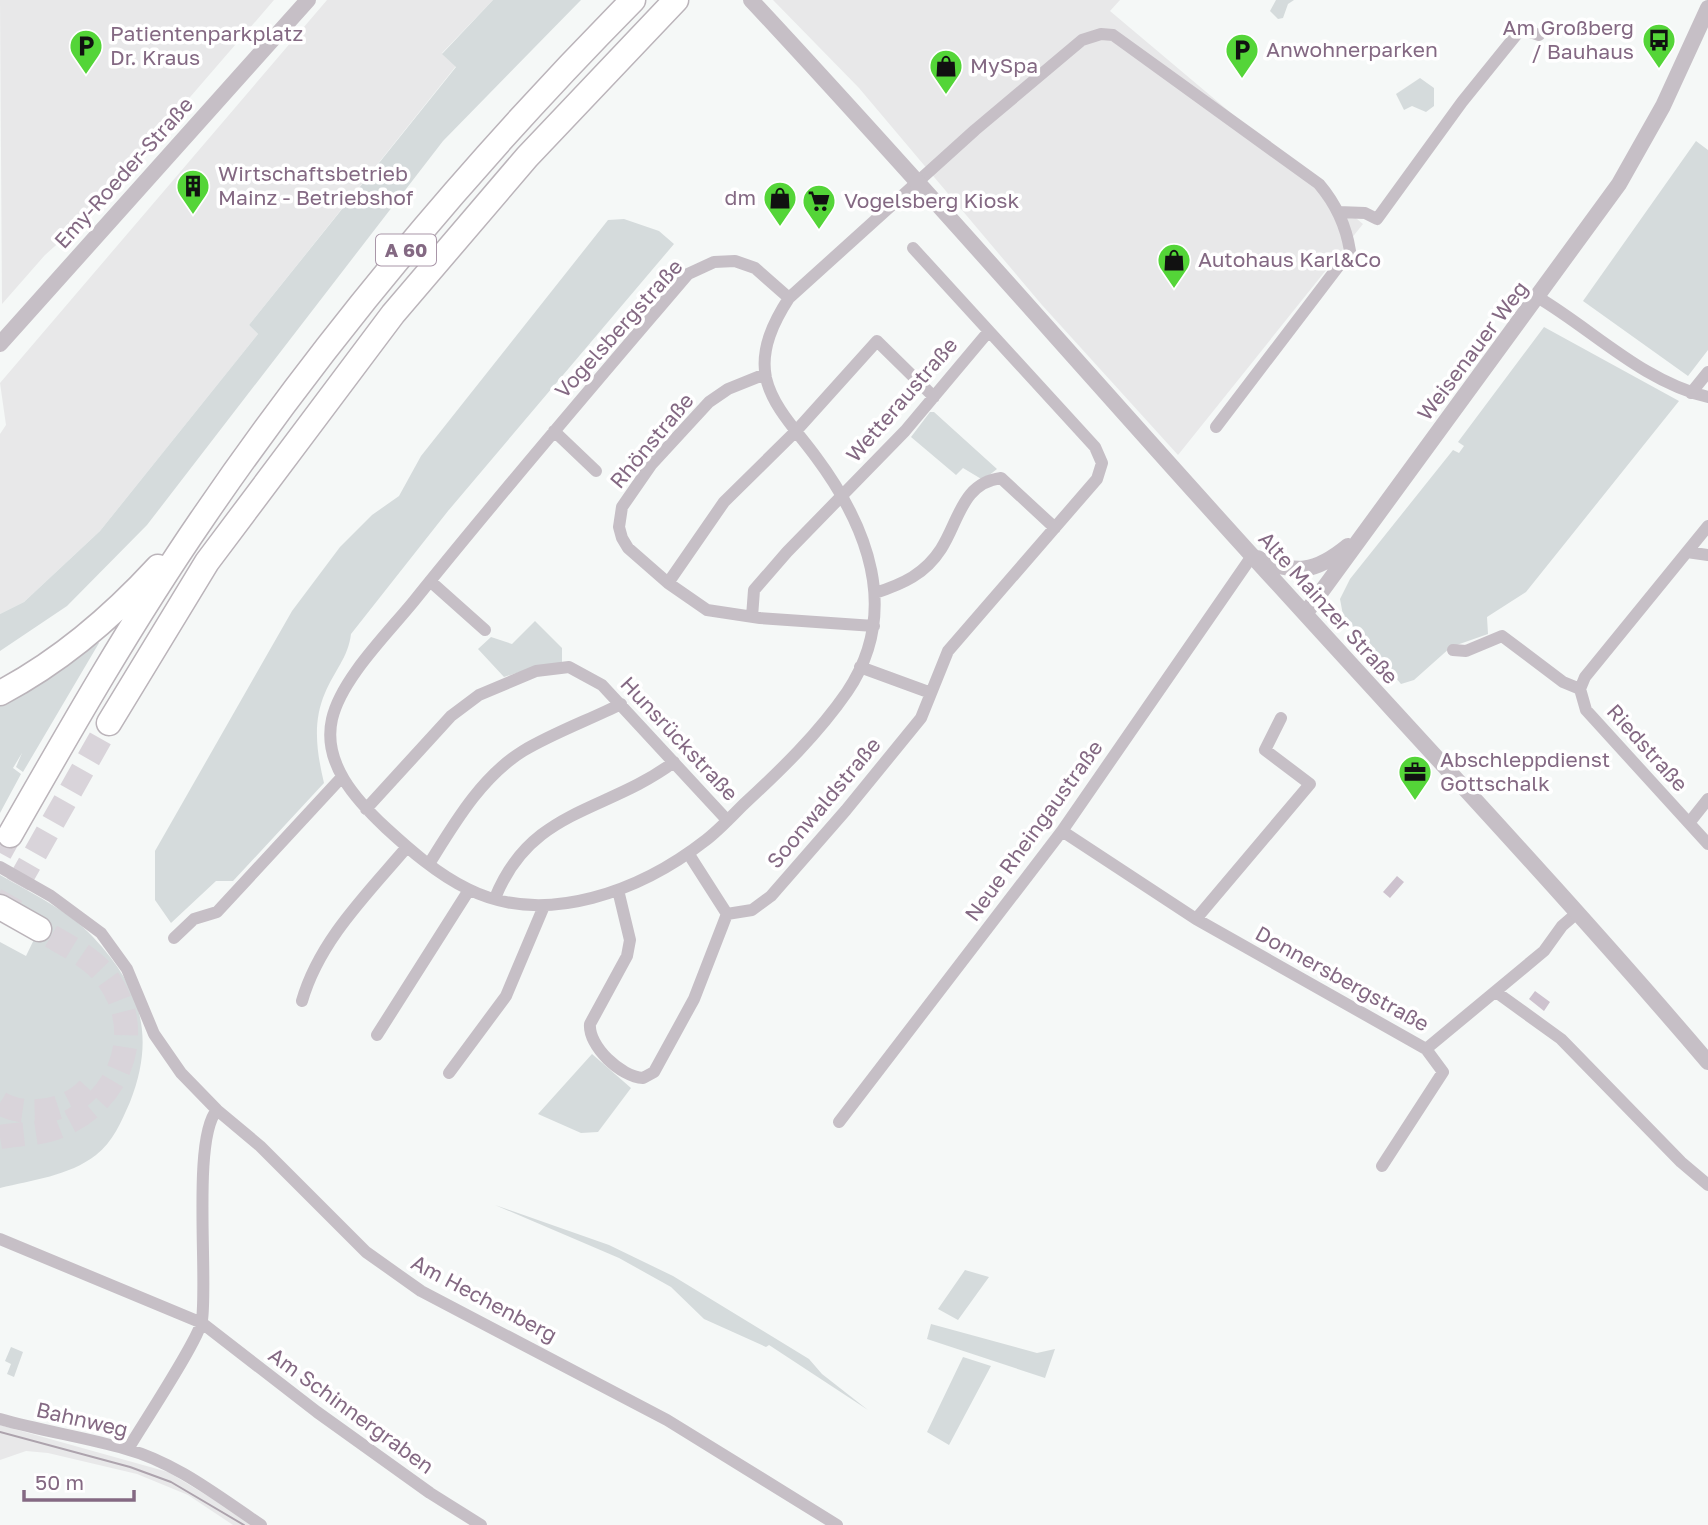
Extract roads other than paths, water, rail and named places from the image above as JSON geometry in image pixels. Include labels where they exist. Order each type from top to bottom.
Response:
[{"type":"highway","name":"A 60","points":[[10,835],[97,681],[201,520],[306,374],[423,229],[506,132],[633,0]]},
{"type":"highway","name":"A 60","points":[[109,723],[207,562],[393,314],[527,157],[676,0]]},
{"type":"highway","points":[[0,693],[32,676],[79,643],[140,587],[201,520]]},
{"type":"highway","points":[[0,907],[36,936],[0,926]]},
{"type":"street","name":"Emy-Roeder-Straße","points":[[0,344],[308,0]]},
{"type":"street","name":"Alte Mainzer Straße","points":[[751,0],[919,180],[1252,556],[1708,1060]]},
{"type":"street","name":"Weisenauer Weg","points":[[1305,614],[1539,298],[1619,184],[1663,106],[1708,8]]},
{"type":"street","points":[[1338,212],[1365,213],[1377,219],[1462,102],[1521,29],[1539,35]]},
{"type":"street","points":[[919,180],[1082,40],[1101,34],[1128,43],[1319,184],[1334,201],[1348,235],[1350,251],[1216,427]]},
{"type":"street","name":"Vogelsbergstraße","points":[[789,298],[755,268],[735,261],[714,262],[688,274],[430,581],[361,667],[333,713],[329,731],[341,778],[366,809],[407,847],[469,890],[495,898],[544,906],[582,901],[651,876],[688,853],[780,771],[826,720],[860,667],[874,626],[875,593],[869,555],[844,494],[780,410],[765,374],[767,344],[775,320],[789,298],[919,180]]},
{"type":"street","points":[[913,248],[989,331]]},
{"type":"street","points":[[1539,298],[1644,371],[1691,393],[1708,397]]},
{"type":"street","name":"Wetteraustraße","points":[[844,494],[934,397],[989,331]]},
{"type":"street","name":"Soonwaldstraße","points":[[726,914],[752,910],[771,896],[846,810],[921,718],[948,651],[1097,479],[1102,463],[1095,447],[989,331]]},
{"type":"street","points":[[668,583],[724,502],[796,431],[877,341],[934,397]]},
{"type":"street","points":[[1691,393],[1708,372]]},
{"type":"street","name":"Rhönstraße","points":[[765,374],[728,389],[709,402],[651,466],[622,507],[622,538],[628,548],[668,583],[707,610],[752,617],[874,626]]},
{"type":"street","name":"Vogelsbergstraße","points":[[554,431],[596,471]]},
{"type":"street","points":[[875,593],[905,583],[921,572],[942,548],[968,496],[979,484],[990,479],[1001,478],[1055,528]]},
{"type":"street","points":[[752,617],[754,590],[844,494]]},
{"type":"street","points":[[1453,650],[1466,651],[1502,636],[1563,682],[1580,689],[1593,667],[1708,526]]},
{"type":"street","points":[[1252,556],[1291,570],[1306,570],[1336,556],[1363,534]]},
{"type":"street","points":[[1687,552],[1708,555]]},
{"type":"street","name":"Neue Rheingaustraße","points":[[839,1122],[1062,831],[1252,556]]},
{"type":"street","points":[[430,581],[485,631]]},
{"type":"street","name":"Hunsrückstraße","points":[[366,809],[451,716],[479,695],[536,671],[569,667],[602,685],[727,820]]},
{"type":"street","points":[[860,667],[931,693]]},
{"type":"street","name":"Riedstraße","points":[[1580,689],[1586,710],[1708,844]]},
{"type":"street","points":[[429,864],[461,813],[499,770],[522,752],[621,704]]},
{"type":"street","points":[[1196,919],[1310,784],[1265,750],[1280,718]]},
{"type":"street","points":[[495,898],[505,874],[546,829],[564,818],[653,778],[674,762]]},
{"type":"street","points":[[174,938],[194,919],[217,912],[341,778]]},
{"type":"street","points":[[1689,823],[1708,799]]},
{"type":"street","name":"Donnersbergstraße","points":[[1062,831],[1196,919],[1426,1049],[1544,951],[1562,926],[1577,913]]},
{"type":"street","points":[[302,1001],[309,976],[344,921],[407,847]]},
{"type":"street","points":[[618,890],[630,940],[627,956],[590,1024],[590,1033],[595,1046],[630,1075],[643,1078],[654,1072],[690,1009],[726,914],[688,853]]},
{"type":"street","name":"Am Hechenberg","points":[[0,867],[51,896],[101,933],[127,969],[139,993],[150,1027],[181,1073],[217,1110],[260,1146],[366,1252],[421,1291],[667,1420],[837,1525]]},
{"type":"street","points":[[377,1035],[469,890]]},
{"type":"street","points":[[449,1073],[506,996],[544,906]]},
{"type":"street","points":[[1496,992],[1561,1039],[1681,1162],[1708,1185]]},
{"type":"street","points":[[1382,1167],[1443,1072],[1426,1049]]},
{"type":"street","points":[[128,1449],[202,1323],[205,1158],[208,1120],[217,1110]]},
{"type":"street","name":"Am Schinnergraben","points":[[0,1239],[202,1323],[317,1412],[430,1493],[481,1525]]},
{"type":"street","name":"Bahnweg","points":[[0,1419],[48,1433],[128,1449],[192,1479],[261,1525]]},
{"type":"tunnel","points":[[0,916],[109,723]]},
{"type":"tunnel","points":[[0,853],[10,835]]},
{"type":"tunnel","points":[[0,1137],[51,1129],[80,1116],[98,1101],[112,1083],[121,1063],[126,1041],[125,1019],[118,996],[105,975],[83,955],[39,929]]},
{"type":"tunnel","points":[[0,1103],[24,1111],[50,1110],[75,1100],[93,1083]]},
{"type":"tram line","points":[[0,1432],[130,1467],[171,1482],[244,1525]]},
{"type":"place","name":"Am Großberg / Bauhaus","points":[[1659,70]]},
{"type":"place","name":"Patientenparkplatz Dr. Kraus","points":[[86,76]]},
{"type":"place","name":"Anwohnerparken","points":[[1242,80]]},
{"type":"place","name":"MySpa","points":[[946,96]]},
{"type":"place","name":"Wirtschaftsbetrieb Mainz - Betriebshof","points":[[193,216]]},
{"type":"place","name":"dm","points":[[780,228]]},
{"type":"place","name":"Vogelsberg Kiosk","points":[[819,231]]},
{"type":"place","name":"Autohaus Karl&Co","points":[[1174,290]]},
{"type":"place","name":"Abschleppdienst Gottschalk","points":[[1415,802]]}]
